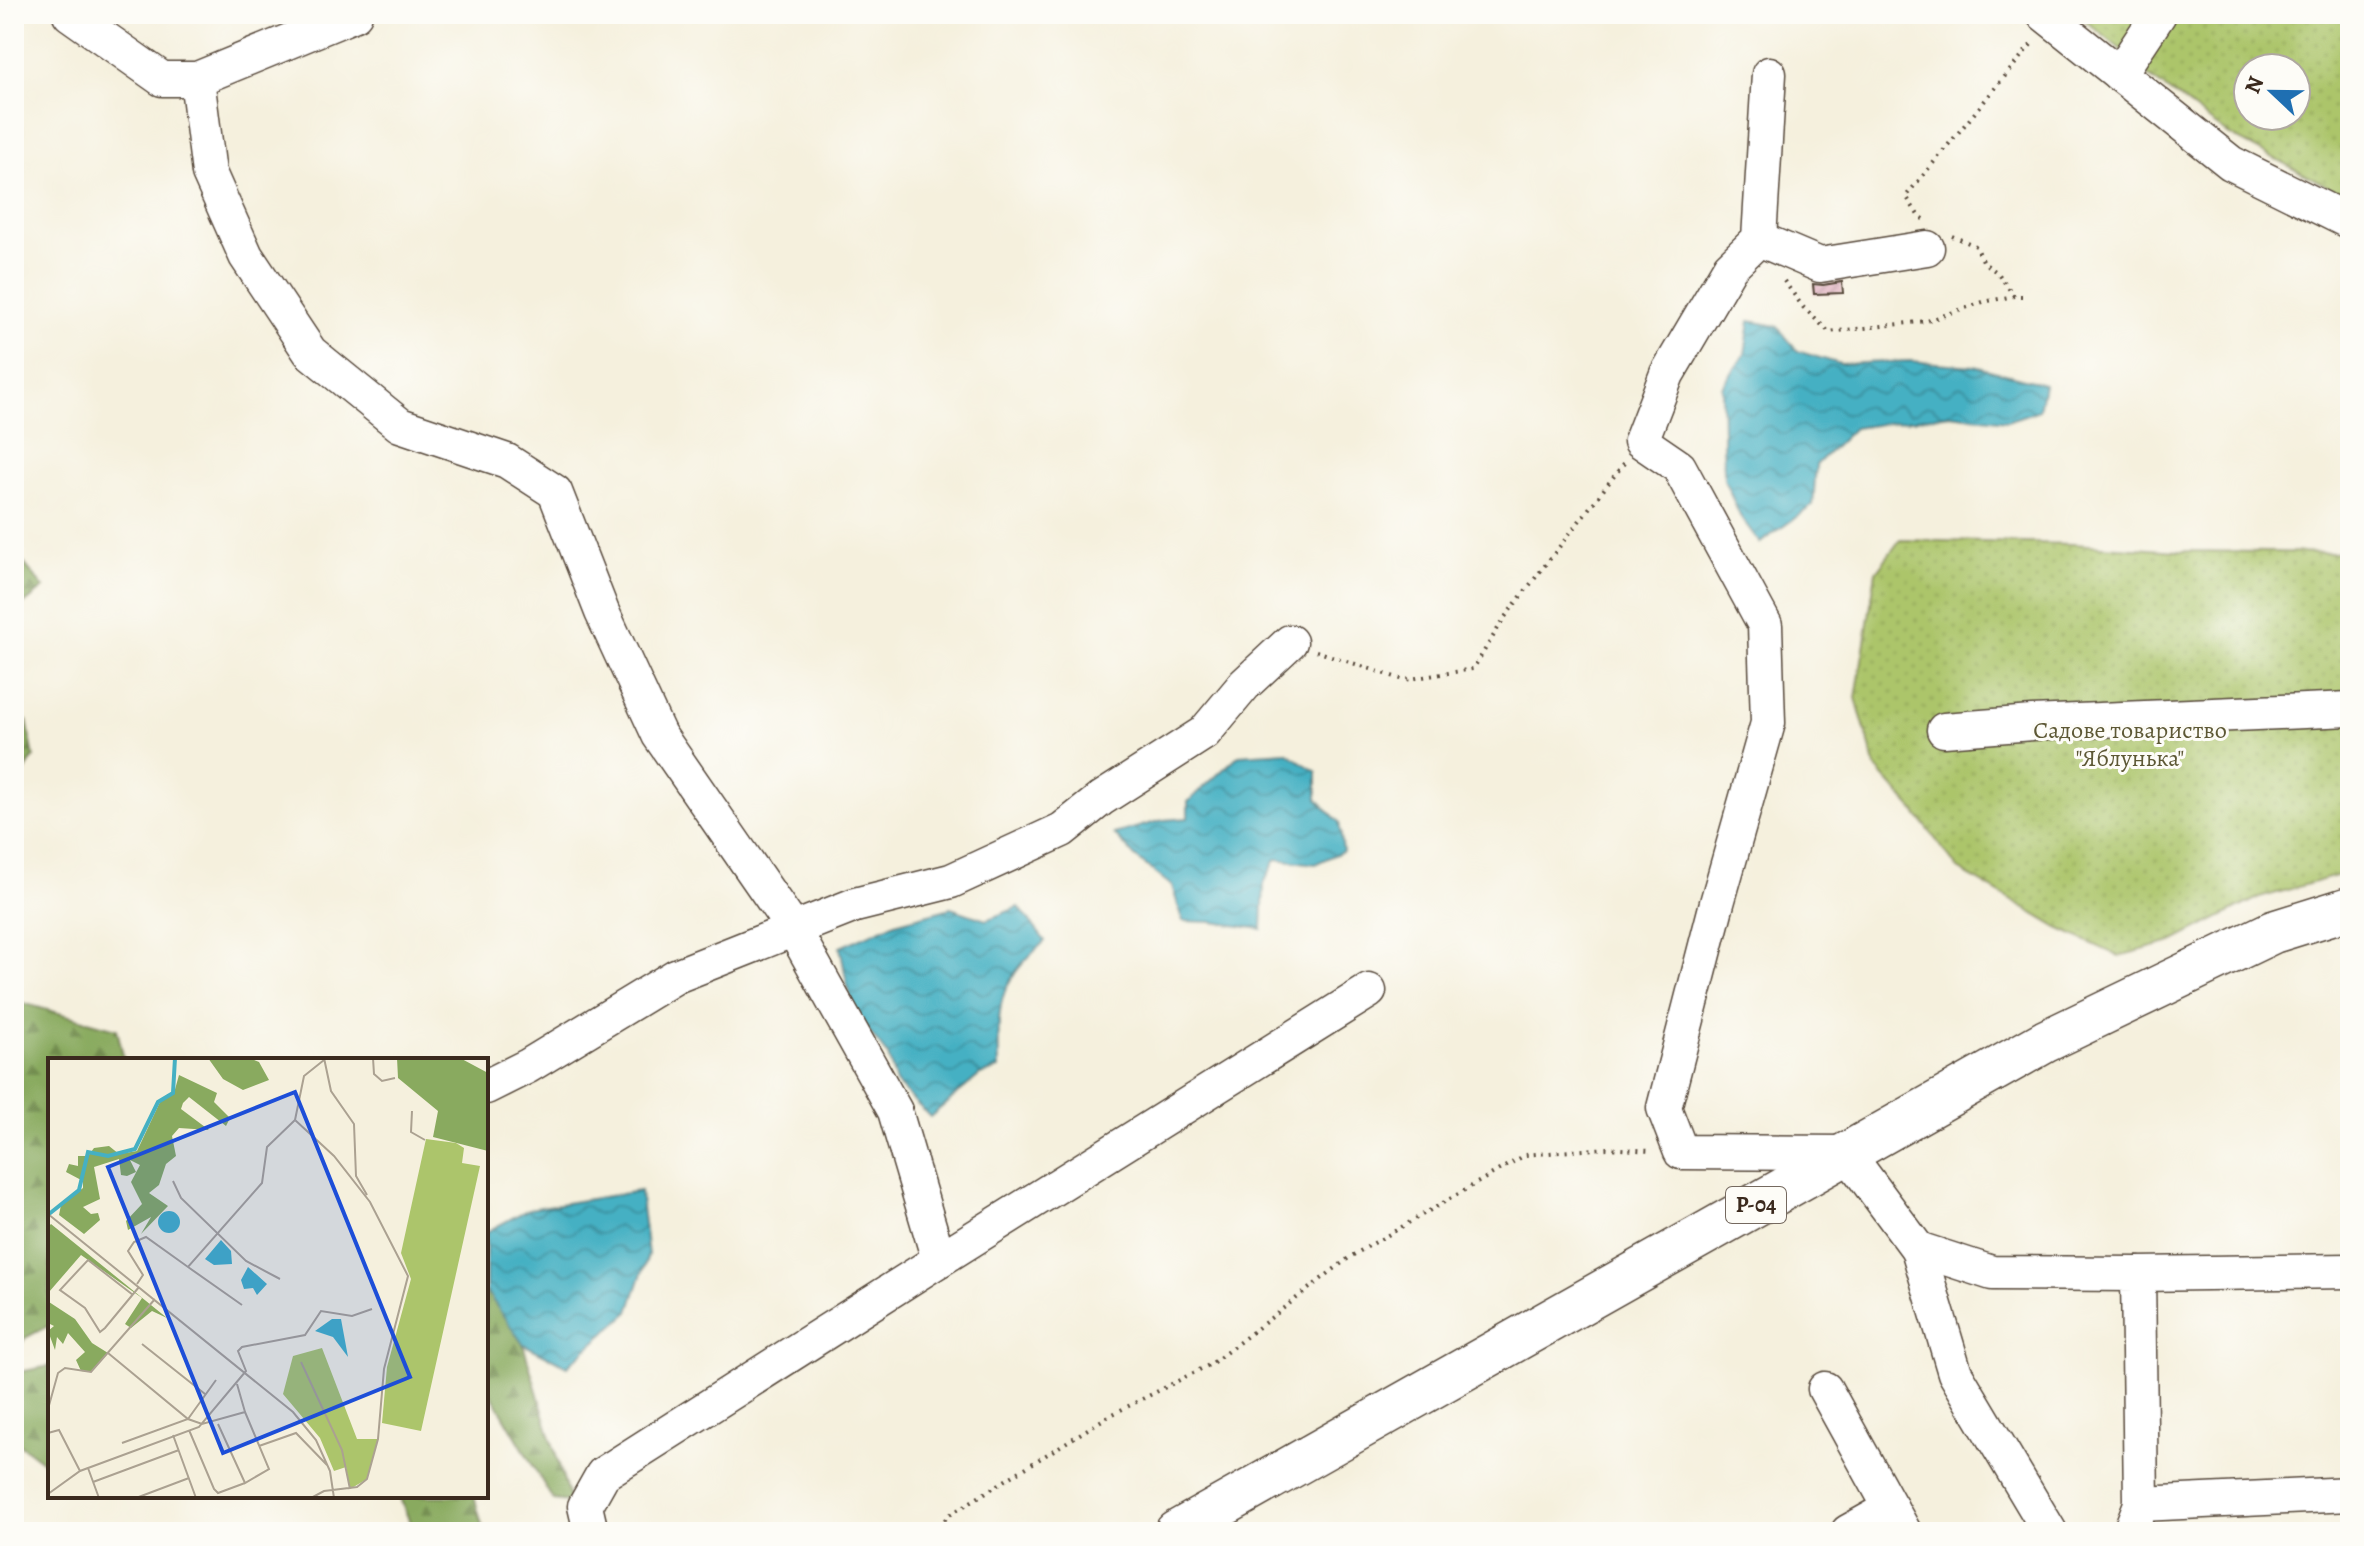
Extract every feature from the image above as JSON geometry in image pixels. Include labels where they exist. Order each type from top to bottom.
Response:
[{"type":"main road","name":"Р-04","points":[[1176,1532],[2060,1034],[2273,932],[2350,908]]},
{"type":"street","points":[[70,14],[162,79],[197,79],[355,14]]},
{"type":"street","points":[[2119,74],[2159,14]]},
{"type":"street","points":[[2043,25],[2119,74],[2231,163],[2350,222]]},
{"type":"street","points":[[1769,74],[1759,239],[1730,267],[1667,374],[1641,441],[1679,467],[1765,625],[1768,723],[1664,1108],[1681,1152],[1847,1153],[1918,1249],[1955,1373],[2050,1532]]},
{"type":"street","points":[[197,79],[209,173],[246,256],[310,352],[400,425],[507,461],[555,492],[602,612],[659,735],[794,930],[895,1111],[939,1260]]},
{"type":"street","points":[[1759,239],[1820,265],[1934,235]]},
{"type":"street","points":[[488,1086],[528,1066],[676,976],[855,905],[951,881],[1062,830],[1101,799],[1204,733],[1245,684],[1290,642]]},
{"type":"street","points":[[1944,730],[2032,723],[2350,709]]},
{"type":"street","points":[[591,1532],[585,1506],[603,1474],[1369,991]]},
{"type":"street","points":[[1918,1249],[1992,1273],[2350,1271]]},
{"type":"street","points":[[2138,1274],[2135,1518],[2350,1494]]},
{"type":"street","points":[[1825,1389],[1898,1520],[1848,1532]]},
{"type":"path","points":[[2014,296],[1998,273],[1984,263],[1976,246],[1934,235],[1906,196],[2043,25]]},
{"type":"path","points":[[1781,277],[1803,307],[1829,332],[1927,321],[1983,302],[2022,296]]},
{"type":"path","points":[[1290,642],[1404,680],[1473,669],[1505,617],[1641,441]]},
{"type":"path","points":[[934,1532],[948,1516],[1107,1417],[1211,1364],[1350,1257],[1525,1155],[1607,1148],[1681,1152]]},
{"type":"green space","points":[[2077,14],[2350,14],[2350,198],[2228,134],[2147,75]]},
{"type":"green space","name":"Садове товариство \"Яблунька\"","points":[[1900,540],[2072,544],[2179,551],[2350,553],[2350,872],[2256,899],[2172,942],[2119,956],[2058,928],[1958,869],[1913,809],[1876,768],[1856,698],[1876,572]]},
{"type":"green space","points":[[14,551],[44,588],[14,612]]},
{"type":"green space","points":[[27,721],[34,757],[14,788],[14,727]]},
{"type":"green space","points":[[14,1003],[117,1029],[124,1058],[48,1058],[48,1326],[25,1338],[14,1356]]},
{"type":"green space","points":[[488,1290],[523,1344],[570,1502],[553,1500],[488,1388]]},
{"type":"green space","points":[[48,1366],[48,1466],[14,1440],[14,1373]]},
{"type":"green space","points":[[400,1498],[475,1498],[484,1532],[414,1532]]},
{"type":"water","points":[[1750,321],[1777,326],[1797,351],[1840,364],[1910,361],[1974,366],[2044,384],[2039,410],[2007,421],[1950,414],[1854,428],[1816,465],[1813,505],[1760,543],[1740,516],[1724,479],[1722,387],[1745,354]]},
{"type":"water","points":[[1286,752],[1317,772],[1317,799],[1339,822],[1343,851],[1315,864],[1276,859],[1264,883],[1262,929],[1183,921],[1172,886],[1135,857],[1114,834],[1163,820],[1188,818],[1188,802],[1239,755]]},
{"type":"water","points":[[1019,907],[1045,941],[1017,970],[1005,991],[999,1019],[999,1069],[980,1075],[930,1117],[896,1083],[888,1056],[852,1009],[840,947],[895,923],[951,908],[986,920]]},
{"type":"water","points":[[640,1191],[648,1255],[629,1312],[567,1366],[523,1344],[488,1294],[488,1231],[529,1209]]},
{"type":"building","points":[[1842,282],[1843,293],[1814,294],[1813,284]]}]
